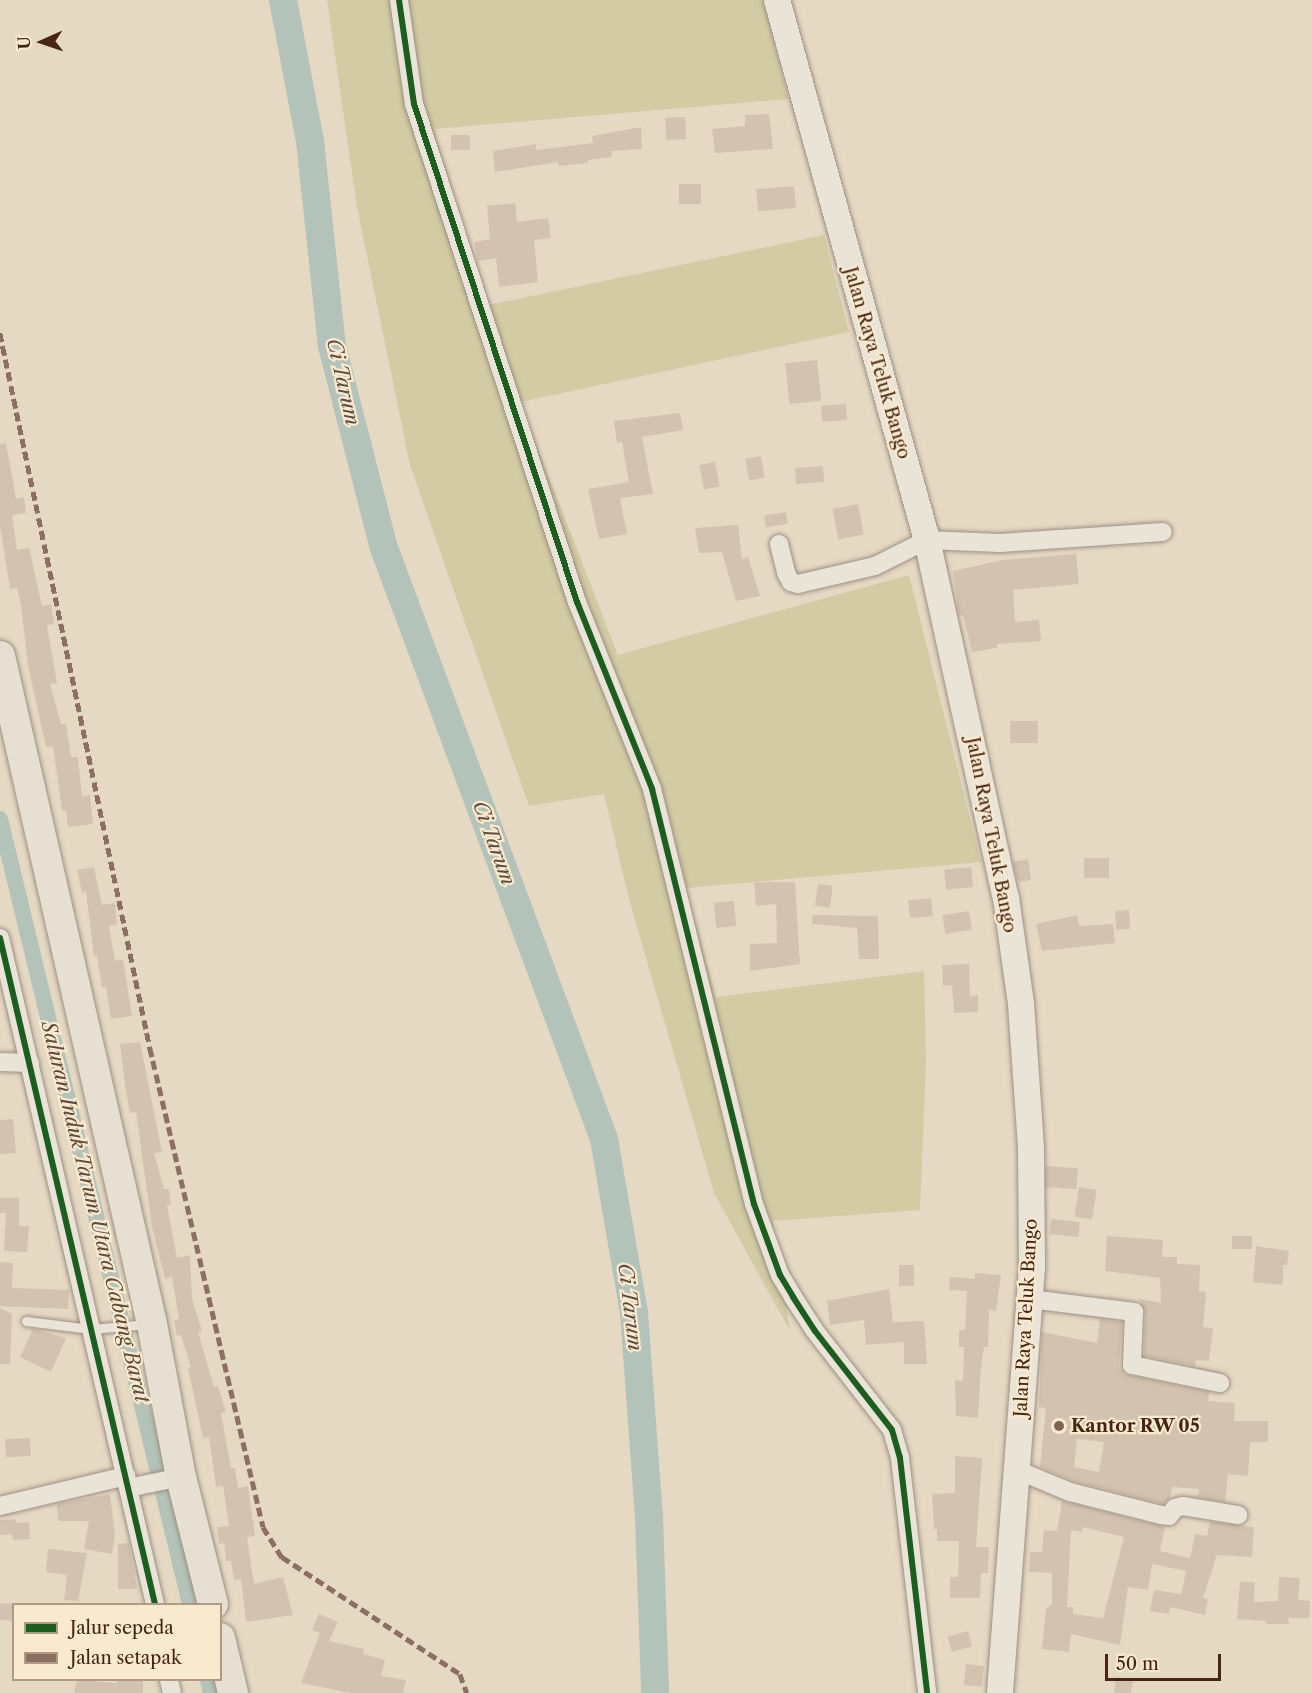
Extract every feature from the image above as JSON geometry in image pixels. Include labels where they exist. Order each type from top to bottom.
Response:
[{"type":"main road","name":"Jalan Raya Teluk Bango","points":[[777,0],[927,540],[1006,898],[1020,1004],[1031,1148],[1030,1299],[1000,1693]]},
{"type":"main road","points":[[0,656],[145,1325],[171,1479],[212,1603]]},
{"type":"main road","points":[[222,1646],[233,1693]]},
{"type":"street","points":[[399,0],[414,104],[577,602],[652,789],[754,1204],[780,1275],[793,1297],[892,1430],[900,1458],[927,1693]]},
{"type":"street","points":[[779,544],[786,573],[791,582],[798,584],[875,566],[927,540],[1000,543],[1163,532]]},
{"type":"street","points":[[0,938],[98,1328],[155,1603]]},
{"type":"street","points":[[0,1062],[30,1063]]},
{"type":"street","points":[[1030,1299],[1134,1312],[1132,1365],[1220,1383]]},
{"type":"street","points":[[1017,1470],[1070,1492],[1161,1515],[1167,1516],[1175,1508],[1183,1506],[1238,1515]]},
{"type":"street","points":[[0,1506],[130,1483],[171,1479]]},
{"type":"lane","points":[[26,1321],[98,1328],[145,1325]]},
{"type":"shaded area","points":[[327,0],[764,0],[788,99],[434,129],[484,306],[824,235],[849,332],[520,402],[618,655],[909,575],[981,862],[686,888],[716,997],[924,971],[926,1061],[920,1210],[773,1221],[790,1331],[714,1193],[629,899],[604,794],[529,806],[410,465],[357,207]]},
{"type":"building","points":[[769,114],[773,149],[715,153],[712,129],[745,126],[745,115]]},
{"type":"building","points":[[685,117],[686,139],[666,140],[665,118]]},
{"type":"building","points":[[641,127],[642,149],[611,151],[612,157],[588,160],[588,163],[559,166],[558,162],[495,172],[493,151],[536,144],[536,150],[593,143],[592,136]]},
{"type":"building","points":[[451,135],[470,135],[470,150],[451,150]]},
{"type":"building","points":[[679,184],[701,184],[701,204],[679,204]]},
{"type":"building","points":[[794,186],[796,208],[758,211],[756,189]]},
{"type":"building","points":[[515,203],[517,222],[548,218],[551,238],[534,240],[538,282],[499,287],[496,258],[478,261],[474,242],[490,239],[487,206]]},
{"type":"building","points":[[817,360],[821,401],[789,404],[785,363]]},
{"type":"building","points":[[846,404],[847,420],[822,422],[821,406]]},
{"type":"building","points":[[680,413],[683,430],[642,437],[653,494],[620,498],[627,534],[599,539],[588,489],[629,482],[622,442],[617,443],[614,421]]},
{"type":"building","points":[[6,443],[16,499],[24,497],[26,513],[12,515],[17,550],[29,548],[42,606],[51,604],[54,624],[47,625],[57,683],[50,684],[61,724],[66,724],[71,757],[78,757],[82,796],[90,795],[93,824],[68,827],[66,810],[62,811],[53,746],[46,747],[28,666],[21,605],[17,588],[10,589],[0,525],[0,444]]},
{"type":"building","points":[[761,456],[765,478],[749,480],[745,459]]},
{"type":"building","points":[[715,462],[720,487],[704,490],[699,465]]},
{"type":"building","points":[[823,466],[824,482],[796,484],[795,468]]},
{"type":"building","points":[[858,504],[864,534],[838,539],[832,509]]},
{"type":"building","points":[[786,512],[788,524],[766,527],[764,515]]},
{"type":"building","points":[[738,525],[742,559],[748,557],[760,596],[736,601],[722,552],[699,553],[695,528]]},
{"type":"building","points":[[1076,554],[1079,584],[1013,590],[1015,622],[1039,620],[1041,641],[997,644],[997,648],[972,652],[963,615],[959,615],[953,571],[1002,560]]},
{"type":"building","points":[[1010,721],[1038,721],[1038,743],[1010,743]]},
{"type":"building","points":[[1084,858],[1109,858],[1109,878],[1084,878]]},
{"type":"building","points":[[1028,859],[1031,880],[1018,882],[1013,862]]},
{"type":"building","points":[[94,867],[102,905],[115,903],[117,925],[109,926],[115,961],[123,959],[132,1016],[111,1019],[106,987],[102,988],[97,956],[94,957],[86,892],[82,893],[77,870]]},
{"type":"building","points":[[971,867],[973,887],[946,890],[944,870]]},
{"type":"building","points":[[795,882],[800,964],[750,971],[750,944],[777,943],[776,904],[756,906],[754,883]]},
{"type":"building","points":[[818,884],[833,886],[830,908],[815,906]]},
{"type":"building","points":[[931,898],[933,916],[910,918],[908,900]]},
{"type":"building","points":[[734,901],[736,926],[716,928],[714,903]]},
{"type":"building","points":[[1129,910],[1130,929],[1116,930],[1115,911]]},
{"type":"building","points":[[969,911],[972,930],[945,934],[942,915]]},
{"type":"building","points":[[813,915],[878,916],[879,959],[859,959],[857,928],[812,924]]},
{"type":"building","points":[[1077,915],[1079,926],[1113,924],[1115,943],[1042,951],[1036,924]]},
{"type":"building","points":[[969,964],[970,996],[978,995],[978,1012],[954,1013],[952,985],[943,986],[942,965]]},
{"type":"building","points":[[140,1042],[162,1152],[154,1153],[164,1189],[169,1189],[171,1205],[167,1205],[177,1258],[190,1255],[192,1299],[202,1331],[198,1332],[214,1387],[218,1386],[226,1412],[221,1413],[231,1468],[235,1468],[238,1488],[248,1486],[255,1536],[247,1537],[254,1584],[283,1577],[293,1615],[246,1622],[241,1579],[234,1580],[231,1561],[226,1561],[224,1543],[219,1544],[217,1527],[229,1526],[223,1486],[216,1487],[209,1437],[203,1438],[188,1368],[191,1367],[181,1335],[177,1336],[174,1320],[179,1319],[172,1277],[165,1279],[152,1227],[136,1112],[130,1113],[125,1085],[120,1044]]},
{"type":"building","points":[[13,1119],[16,1153],[0,1154],[0,1120]]},
{"type":"building","points":[[1046,1166],[1078,1168],[1076,1189],[1045,1187]]},
{"type":"building","points":[[1079,1187],[1097,1190],[1092,1219],[1074,1217]]},
{"type":"building","points":[[0,1198],[19,1198],[19,1226],[29,1226],[27,1252],[4,1251],[6,1213],[0,1213]]},
{"type":"building","points":[[1051,1219],[1080,1222],[1078,1237],[1049,1234]]},
{"type":"building","points":[[1107,1236],[1163,1240],[1162,1257],[1177,1257],[1177,1264],[1200,1265],[1199,1291],[1206,1292],[1203,1327],[1213,1328],[1209,1361],[1196,1360],[1195,1366],[1144,1356],[1145,1312],[1139,1299],[1161,1303],[1160,1278],[1105,1271]]},
{"type":"building","points":[[1232,1236],[1252,1236],[1252,1249],[1232,1249]]},
{"type":"building","points":[[1256,1246],[1289,1251],[1287,1265],[1283,1265],[1283,1285],[1253,1282]]},
{"type":"building","points":[[0,1262],[13,1263],[12,1288],[69,1290],[68,1309],[0,1306]]},
{"type":"building","points":[[899,1265],[914,1265],[914,1286],[899,1286]]},
{"type":"building","points":[[975,1273],[1001,1275],[996,1311],[989,1310],[988,1347],[984,1347],[981,1367],[978,1418],[956,1416],[955,1380],[963,1381],[964,1347],[959,1347],[959,1330],[965,1330],[967,1291],[949,1290],[950,1277],[975,1279]]},
{"type":"building","points":[[889,1289],[893,1322],[924,1321],[927,1364],[904,1364],[904,1342],[866,1345],[864,1320],[830,1325],[827,1301]]},
{"type":"building","points":[[0,1308],[12,1314],[10,1364],[0,1364]]},
{"type":"building","points":[[1100,1319],[1122,1322],[1119,1367],[1125,1374],[1209,1392],[1208,1401],[1235,1403],[1234,1421],[1268,1421],[1268,1442],[1250,1442],[1248,1476],[1228,1474],[1225,1502],[1198,1497],[1199,1489],[1172,1487],[1170,1498],[1163,1504],[1074,1481],[1040,1467],[1046,1408],[1039,1407],[1042,1332],[1097,1343]],"holes":[[[1077,1439],[1104,1442],[1099,1472],[1074,1467]]]},
{"type":"building","points":[[33,1329],[66,1338],[51,1372],[20,1357]]},
{"type":"building","points":[[30,1438],[31,1456],[6,1457],[5,1439]]},
{"type":"building","points":[[955,1456],[982,1458],[976,1547],[989,1547],[988,1573],[981,1573],[980,1598],[950,1598],[950,1577],[958,1577],[959,1541],[937,1541],[937,1529],[934,1529],[932,1494],[955,1493]]},
{"type":"building","points":[[110,1494],[115,1535],[112,1554],[84,1549],[89,1521],[58,1521],[57,1504]]},
{"type":"building","points":[[1062,1501],[1165,1527],[1160,1551],[1190,1558],[1195,1534],[1207,1536],[1210,1522],[1254,1527],[1252,1557],[1217,1555],[1203,1598],[1208,1599],[1205,1615],[1170,1607],[1169,1614],[1150,1611],[1154,1590],[1181,1594],[1186,1571],[1152,1564],[1148,1590],[1128,1587],[1120,1645],[1071,1634],[1069,1652],[1042,1649],[1046,1609],[1052,1604],[1052,1573],[1029,1572],[1030,1552],[1042,1552],[1044,1530],[1057,1531]],"holes":[[[1083,1527],[1124,1537],[1103,1618],[1073,1614],[1073,1607],[1067,1607],[1071,1530],[1082,1532]]]},
{"type":"building","points":[[15,1519],[16,1523],[29,1522],[30,1539],[13,1540],[12,1534],[0,1535],[0,1520]]},
{"type":"building","points":[[129,1543],[137,1589],[118,1589],[118,1544]]},
{"type":"building","points":[[48,1549],[87,1553],[78,1601],[64,1600],[67,1575],[46,1572]]},
{"type":"building","points":[[1279,1577],[1300,1578],[1298,1600],[1310,1601],[1309,1618],[1288,1618],[1289,1624],[1266,1624],[1265,1621],[1237,1619],[1240,1582],[1255,1582],[1254,1602],[1278,1601]]},
{"type":"building","points":[[0,1603],[12,1604],[12,1621],[0,1620]]},
{"type":"building","points":[[319,1614],[338,1622],[329,1641],[364,1649],[363,1654],[385,1660],[381,1676],[406,1680],[403,1693],[352,1693],[301,1683],[320,1633],[312,1630]]},
{"type":"building","points":[[968,1631],[972,1646],[952,1652],[948,1636]]},
{"type":"building","points":[[966,1664],[984,1666],[982,1687],[964,1685]]},
{"type":"building","points":[[1116,1677],[1133,1680],[1131,1693],[1114,1693]]},
{"type":"building","points":[[77,1681],[117,1683],[117,1681],[143,1681],[143,1693],[74,1693]]},
{"type":"waterway","name":"Ci Tarum","points":[[283,0],[310,141],[332,346],[384,548],[604,1139],[634,1313],[649,1517],[655,1693]]},
{"type":"waterway","name":"Saluran Induk Tarum Utara Cabang Barat","points":[[0,819],[190,1603]]},
{"type":"waterway","name":"Saluran Induk Tarum Utara Cabang Barat","points":[[208,1681],[211,1693]]},
{"type":"marked path","points":[[0,333],[150,1048],[263,1527],[282,1557],[460,1674],[467,1693]]},
{"type":"cycle path","points":[[399,0],[414,104],[577,602],[652,789],[754,1204],[780,1275],[793,1297],[815,1331],[892,1430],[900,1458],[927,1693]]},
{"type":"cycle path","points":[[0,938],[155,1603]]},
{"type":"place","name":"Kantor RW 05","points":[[1059,1426]]}]
